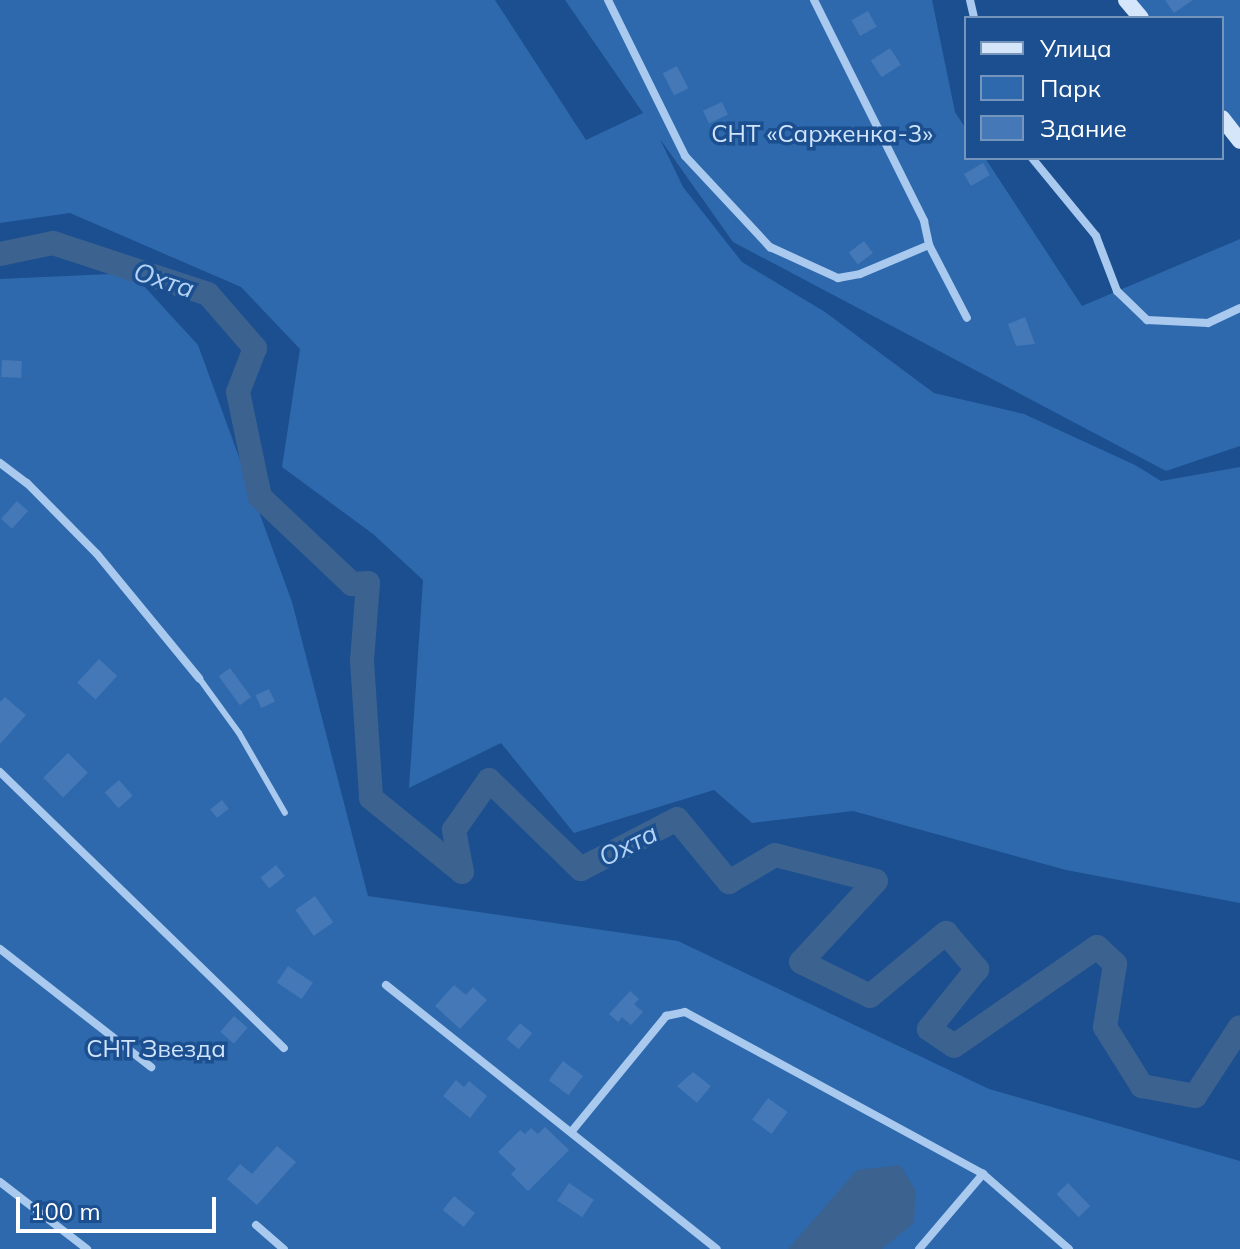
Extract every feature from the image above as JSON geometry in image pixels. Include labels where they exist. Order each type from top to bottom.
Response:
[{"type":"main road","points":[[1126,0],[1139,16]]},
{"type":"main road","points":[[1224,121],[1240,141]]},
{"type":"street","points":[[608,0],[685,156],[770,247],[838,278],[860,274],[929,245]]},
{"type":"street","points":[[814,0],[924,221],[929,245],[967,318]]},
{"type":"street","points":[[1034,160],[1096,236],[1117,291],[1147,320],[1208,323],[1240,308]]},
{"type":"street","points":[[0,463],[27,483],[97,554],[199,678]]},
{"type":"street","points":[[0,772],[284,1048]]},
{"type":"street","points":[[0,949],[151,1067]]},
{"type":"street","points":[[386,985],[717,1249]]},
{"type":"street","points":[[572,1131],[666,1016],[685,1012],[983,1174],[1069,1249]]},
{"type":"street","points":[[919,1249],[983,1174]]},
{"type":"street","points":[[0,1182],[87,1249]]},
{"type":"street","points":[[256,1225],[284,1249]]},
{"type":"lane","points":[[199,678],[239,733],[285,813]]},
{"type":"green space","name":"СНТ «Сарженка-3»","points":[[0,0],[495,0],[586,140],[643,113],[565,0],[932,0],[955,112],[964,126],[964,160],[986,160],[1082,306],[1240,239],[1240,446],[1166,471],[733,242],[660,139],[683,187],[742,262],[825,312],[934,393],[1024,414],[1135,465],[1161,481],[1240,467],[1240,903],[1066,870],[853,811],[752,823],[714,790],[574,833],[501,743],[409,788],[423,580],[373,534],[282,467],[300,349],[241,287],[70,213],[0,223]]},
{"type":"green space","points":[[1135,0],[1240,0],[1240,128],[1224,109],[1224,16],[1147,16]]},
{"type":"green space","name":"СНТ Звезда","points":[[132,273],[198,345],[292,602],[368,896],[678,941],[989,1089],[1240,1161],[1240,1249],[0,1249],[0,279]]},
{"type":"shaded area","points":[[900,1165],[916,1191],[914,1223],[882,1249],[788,1249],[857,1170]]},
{"type":"building","points":[[1165,0],[1193,0],[1174,13]]},
{"type":"building","points":[[868,11],[877,27],[860,36],[851,20]]},
{"type":"building","points":[[890,48],[901,65],[882,77],[871,61]]},
{"type":"building","points":[[677,66],[688,88],[674,96],[663,73]]},
{"type":"building","points":[[722,102],[728,115],[709,124],[703,111]]},
{"type":"building","points":[[983,163],[990,175],[971,186],[964,174]]},
{"type":"building","points":[[864,241],[873,253],[858,264],[849,252]]},
{"type":"building","points":[[1025,317],[1035,344],[1016,346],[1008,324]]},
{"type":"building","points":[[2,360],[22,361],[21,378],[1,377]]},
{"type":"building","points":[[17,501],[28,511],[12,529],[1,519]]},
{"type":"building","points":[[99,659],[117,676],[95,699],[77,682]]},
{"type":"building","points":[[230,668],[251,697],[240,705],[219,676]]},
{"type":"building","points":[[269,689],[275,702],[261,708],[255,695]]},
{"type":"building","points":[[5,697],[26,715],[0,744],[0,702]]},
{"type":"building","points":[[68,753],[88,773],[63,798],[43,778]]},
{"type":"building","points":[[119,780],[133,796],[118,808],[105,792]]},
{"type":"building","points":[[222,800],[229,809],[217,818],[210,809]]},
{"type":"building","points":[[276,865],[285,876],[269,888],[260,878]]},
{"type":"building","points":[[315,896],[333,922],[314,936],[295,910]]},
{"type":"building","points":[[288,966],[313,983],[302,999],[277,983]]},
{"type":"building","points":[[454,985],[466,995],[473,987],[487,1000],[460,1029],[435,1006]]},
{"type":"building","points":[[630,991],[639,999],[634,1004],[643,1012],[631,1025],[622,1017],[618,1022],[609,1014]]},
{"type":"building","points":[[234,1016],[248,1028],[234,1044],[220,1032]]},
{"type":"building","points":[[520,1023],[532,1033],[519,1049],[507,1039]]},
{"type":"building","points":[[563,1061],[583,1076],[569,1095],[549,1080]]},
{"type":"building","points":[[693,1072],[711,1086],[697,1103],[677,1086]]},
{"type":"building","points":[[456,1080],[464,1087],[469,1081],[487,1096],[470,1118],[443,1096]]},
{"type":"building","points":[[768,1098],[787,1112],[772,1134],[752,1120]]},
{"type":"building","points":[[545,1127],[569,1150],[528,1191],[511,1174],[516,1169],[498,1152],[520,1130],[525,1134],[531,1128],[538,1134]]},
{"type":"building","points":[[277,1146],[296,1162],[257,1205],[227,1179],[240,1164],[252,1174]]},
{"type":"building","points":[[569,1183],[594,1200],[582,1217],[557,1200]]},
{"type":"building","points":[[1068,1183],[1090,1206],[1079,1217],[1056,1194]]},
{"type":"building","points":[[454,1196],[475,1213],[464,1227],[443,1210]]},
{"type":"waterway","name":"Охта","points":[[0,254],[53,243],[208,294],[255,348],[238,392],[260,497],[352,584],[368,583],[362,661],[371,798],[462,872],[454,830],[489,780],[581,869],[677,819],[729,882],[775,855],[876,881],[801,962],[870,996],[946,933],[977,969],[929,1029],[954,1046],[1097,947],[1115,964],[1105,1027],[1142,1086],[1195,1096],[1240,1027]]}]
